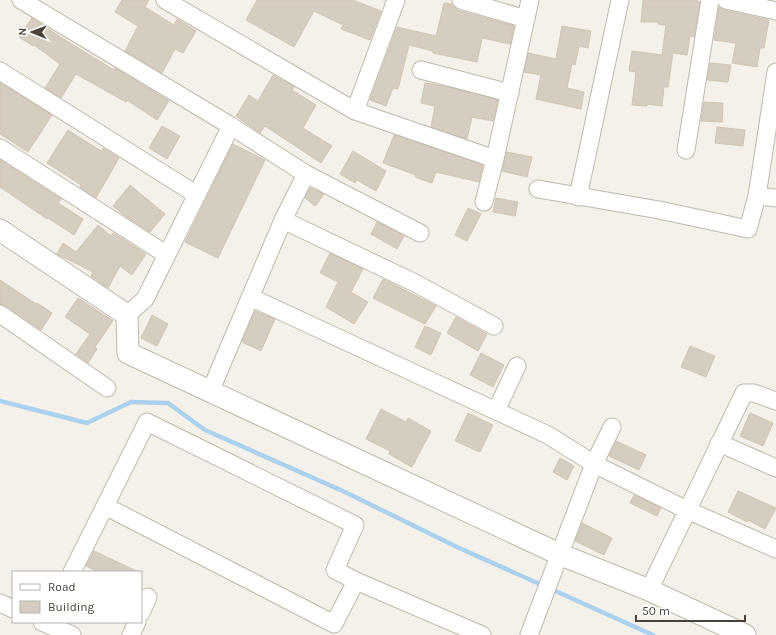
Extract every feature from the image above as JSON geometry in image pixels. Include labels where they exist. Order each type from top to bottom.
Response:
[{"type":"street","points":[[21,0],[231,126],[306,174],[420,233]]},
{"type":"street","points":[[165,0],[355,111],[495,159]]},
{"type":"street","points":[[355,111],[396,0]]},
{"type":"street","points":[[460,0],[526,19]]},
{"type":"street","points":[[484,202],[510,94],[530,0]]},
{"type":"street","points":[[578,197],[620,0]]},
{"type":"street","points":[[686,150],[710,0]]},
{"type":"street","points":[[726,0],[776,11]]},
{"type":"street","points":[[421,70],[510,94]]},
{"type":"street","points":[[0,71],[197,195]]},
{"type":"street","points":[[538,189],[659,210],[748,229],[771,139],[776,72]]},
{"type":"street","points":[[231,126],[145,299],[127,315],[128,352],[210,392],[559,554],[649,590],[745,635]]},
{"type":"street","points":[[0,148],[167,256]]},
{"type":"street","points":[[210,392],[250,296],[306,174]]},
{"type":"street","points":[[757,196],[776,198]]},
{"type":"street","points":[[284,220],[415,283],[494,326]]},
{"type":"street","points":[[0,230],[127,315]]},
{"type":"street","points":[[250,296],[548,435],[594,464],[687,510],[776,550]]},
{"type":"street","points":[[0,314],[107,388]]},
{"type":"street","points":[[496,411],[517,366]]},
{"type":"street","points":[[649,590],[744,393],[754,393],[776,401]]},
{"type":"street","points":[[72,571],[147,422],[355,525],[335,570],[356,581],[482,635]]},
{"type":"street","points":[[529,635],[594,464],[612,427]]},
{"type":"street","points":[[719,443],[776,468]]},
{"type":"street","points":[[105,506],[334,624],[356,581]]},
{"type":"street","points":[[142,611],[148,597]]},
{"type":"street","points":[[0,602],[12,608]]},
{"type":"street","points":[[45,623],[72,635]]},
{"type":"street","points":[[131,635],[137,623]]},
{"type":"building","points":[[122,0],[149,0],[145,7],[174,25],[177,19],[196,31],[183,53],[175,49],[162,73],[125,51],[138,26],[115,12]]},
{"type":"building","points":[[257,0],[353,0],[381,11],[370,40],[341,29],[343,25],[314,11],[294,47],[246,20]]},
{"type":"building","points":[[643,0],[697,0],[700,2],[694,37],[690,36],[687,55],[673,53],[668,87],[664,87],[662,106],[647,104],[647,106],[632,105],[636,72],[629,71],[632,51],[662,55],[666,25],[658,24],[658,22],[641,22]]},
{"type":"building","points":[[444,3],[452,4],[458,10],[514,26],[510,44],[482,38],[477,62],[433,53],[433,51],[409,45],[398,89],[393,88],[386,106],[370,100],[397,27],[436,36]]},
{"type":"building","points":[[719,7],[724,10],[769,20],[764,48],[760,48],[757,67],[732,63],[736,43],[714,40]]},
{"type":"building","points":[[32,18],[114,70],[115,68],[169,101],[157,120],[127,100],[126,102],[76,74],[61,98],[45,88],[60,64],[34,45],[33,46],[19,37]]},
{"type":"building","points":[[562,26],[591,31],[588,48],[579,46],[575,65],[572,64],[567,88],[584,92],[581,109],[536,99],[541,75],[524,72],[528,53],[556,59]]},
{"type":"building","points":[[710,63],[731,65],[728,82],[707,80]]},
{"type":"building","points":[[273,75],[294,87],[292,90],[316,105],[303,128],[332,146],[321,163],[265,126],[260,133],[236,116],[249,95],[258,101]]},
{"type":"building","points":[[0,83],[52,115],[28,152],[0,134]]},
{"type":"building","points":[[425,83],[444,86],[498,100],[493,121],[472,117],[467,139],[431,127],[435,106],[421,103]]},
{"type":"building","points":[[704,102],[723,103],[722,122],[701,121]]},
{"type":"building","points":[[162,126],[180,136],[167,159],[149,148]]},
{"type":"building","points":[[717,127],[745,130],[743,146],[715,143]]},
{"type":"building","points":[[68,130],[101,151],[103,148],[119,158],[96,198],[80,187],[81,185],[47,163]]},
{"type":"building","points":[[394,135],[483,165],[479,182],[436,172],[432,183],[415,177],[416,175],[383,163]]},
{"type":"building","points":[[233,144],[265,160],[218,258],[185,242]]},
{"type":"building","points":[[353,151],[386,171],[376,191],[357,180],[355,183],[340,174]]},
{"type":"building","points":[[507,152],[532,157],[527,177],[502,171]]},
{"type":"building","points":[[0,160],[61,199],[58,203],[83,219],[74,235],[48,218],[47,219],[0,187]]},
{"type":"building","points":[[130,185],[165,214],[150,232],[125,216],[113,206]]},
{"type":"building","points":[[310,188],[324,194],[315,206],[305,198]]},
{"type":"building","points":[[496,198],[518,202],[515,216],[493,212]]},
{"type":"building","points":[[468,208],[481,214],[467,241],[455,235]]},
{"type":"building","points":[[377,222],[404,236],[397,249],[371,234]]},
{"type":"building","points":[[98,225],[111,236],[113,233],[146,254],[132,275],[120,266],[108,288],[91,276],[93,272],[57,254],[63,243],[76,252]]},
{"type":"building","points":[[330,253],[363,269],[351,292],[368,302],[354,324],[326,307],[338,282],[320,273]]},
{"type":"building","points":[[383,279],[436,306],[425,324],[373,298]]},
{"type":"building","points":[[0,280],[52,313],[41,330],[6,306],[0,304]]},
{"type":"building","points":[[78,298],[113,321],[95,347],[97,349],[88,363],[76,354],[90,334],[65,317]]},
{"type":"building","points":[[255,311],[275,319],[261,351],[242,342]]},
{"type":"building","points":[[152,315],[168,324],[157,346],[141,338]]},
{"type":"building","points":[[456,317],[487,334],[478,351],[447,333]]},
{"type":"building","points":[[425,326],[441,333],[431,355],[415,347]]},
{"type":"building","points":[[690,346],[715,356],[706,377],[681,367]]},
{"type":"building","points":[[481,353],[504,365],[493,387],[470,375]]},
{"type":"building","points":[[381,409],[406,422],[408,418],[431,431],[412,467],[389,454],[390,451],[366,439]]},
{"type":"building","points":[[468,413],[493,425],[480,452],[455,441]]},
{"type":"building","points":[[750,413],[773,423],[763,446],[740,436]]},
{"type":"building","points":[[616,441],[646,455],[639,470],[609,456]]},
{"type":"building","points":[[560,458],[574,466],[567,480],[553,472]]},
{"type":"building","points":[[738,491],[776,508],[765,529],[728,512]]},
{"type":"building","points":[[634,495],[661,508],[657,516],[630,503]]},
{"type":"building","points":[[582,523],[612,538],[604,555],[575,541]]},
{"type":"building","points":[[94,551],[137,571],[97,571],[86,566]]},
{"type":"waterway","points":[[0,401],[87,423],[131,402],[168,403],[205,430],[345,492],[457,547],[544,586]]},
{"type":"waterway","points":[[551,589],[653,635]]}]
